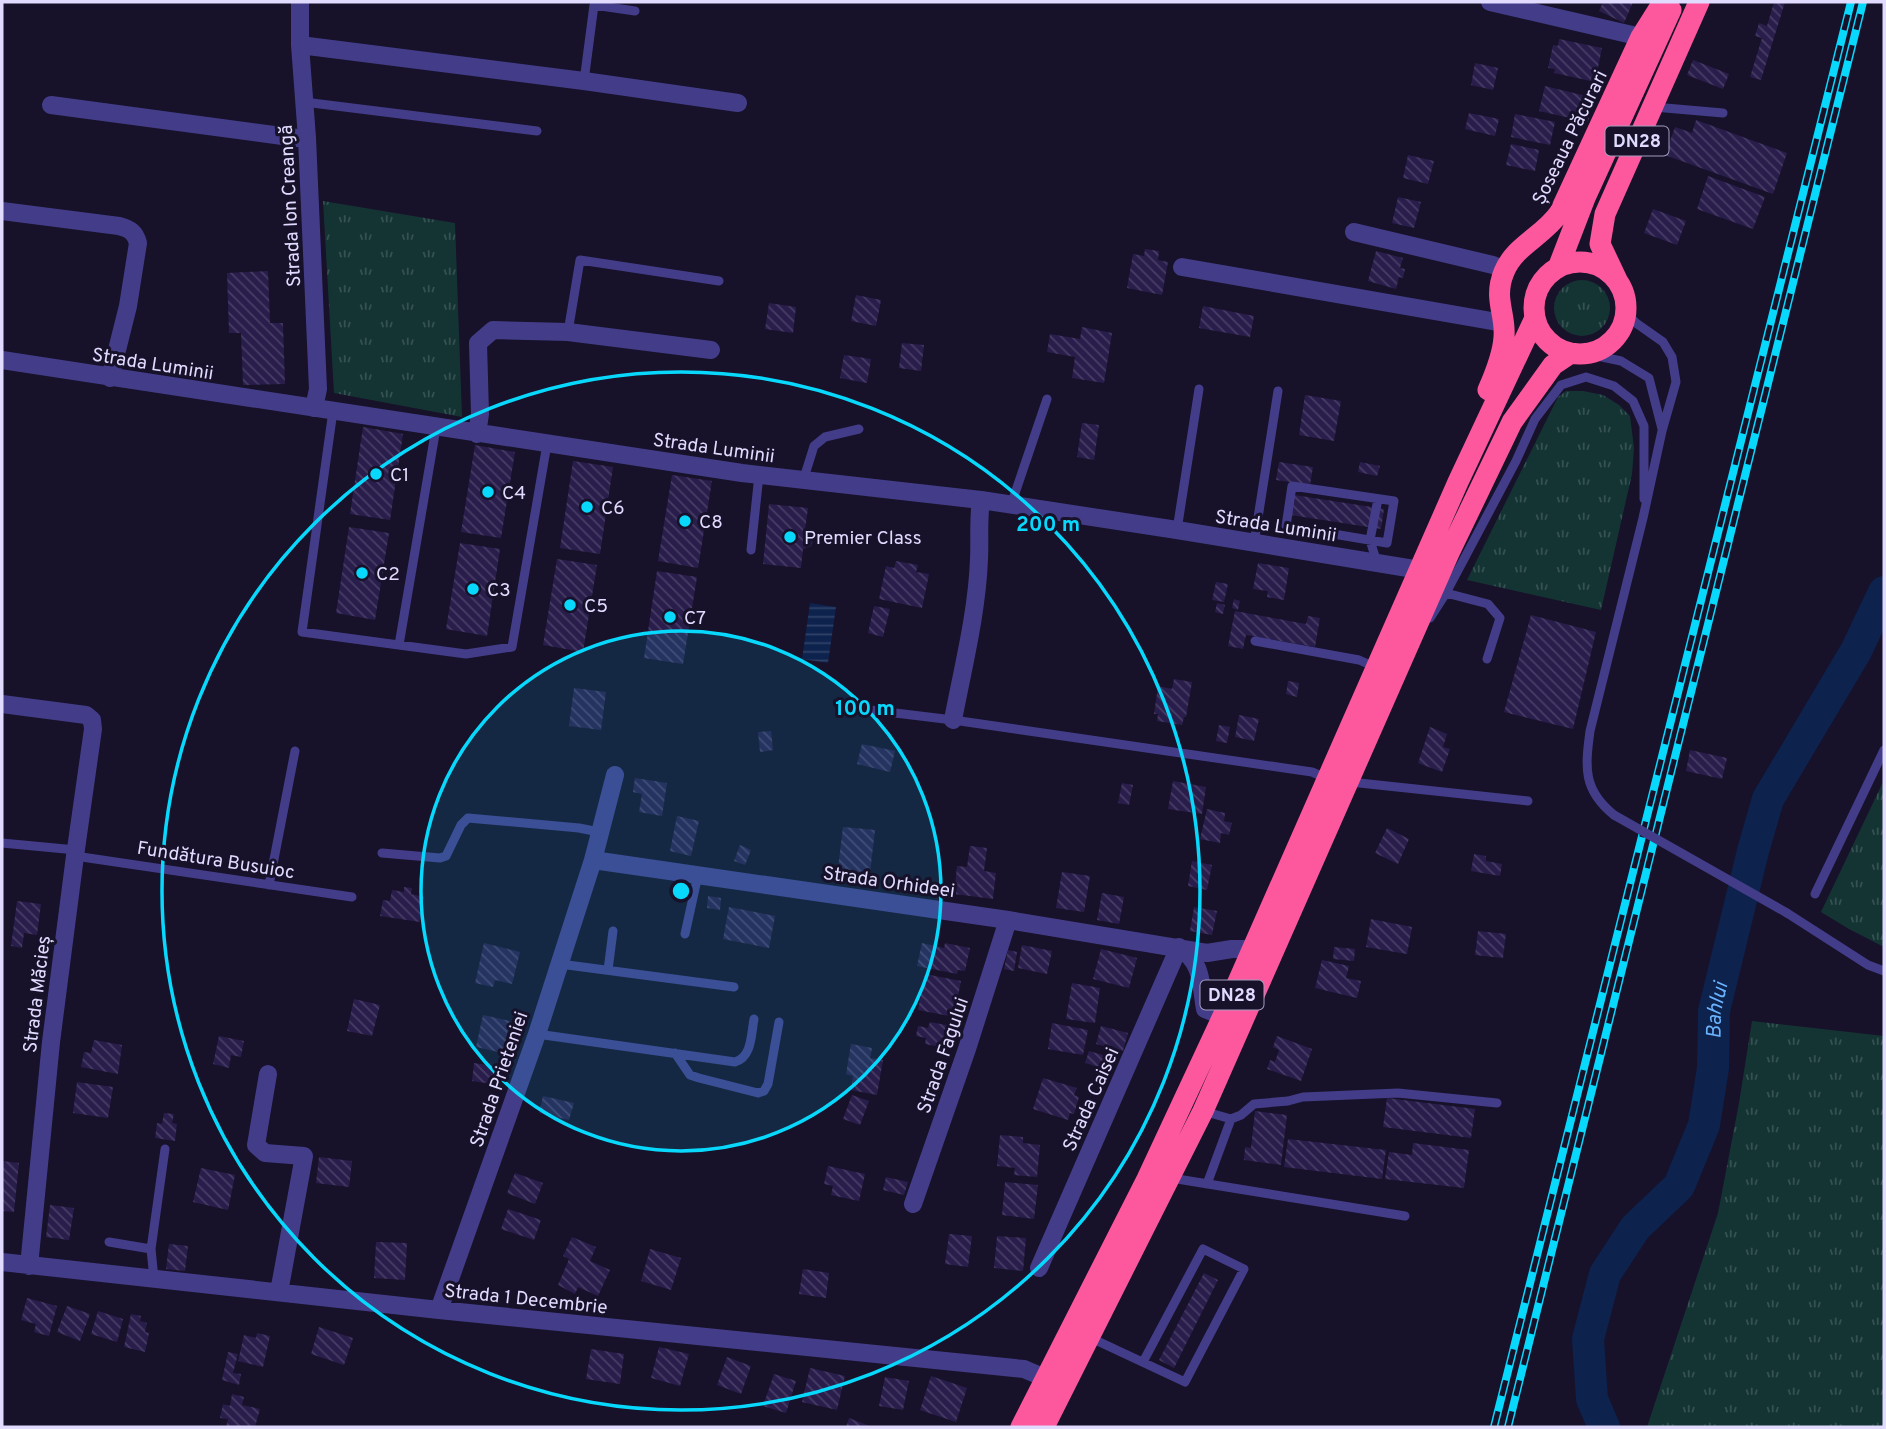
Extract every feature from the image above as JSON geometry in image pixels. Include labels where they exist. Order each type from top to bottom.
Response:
[{"type":"highway","name":"Șoseaua Păcurari","points":[[1505,270],[1513,257],[1545,231],[1560,212],[1642,37],[1663,2]]},
{"type":"highway","name":"DN28","points":[[1044,1427],[1203,1111],[1338,780],[1377,667],[1458,482],[1535,318],[1536,295],[1548,275],[1558,268],[1585,198],[1675,2]]},
{"type":"highway","name":"DN28","points":[[1021,1427],[1147,1179],[1253,949],[1338,780],[1400,665],[1449,553],[1512,422],[1553,365],[1602,349],[1614,340],[1622,327],[1626,313],[1625,297],[1600,244],[1605,214],[1699,2]]},
{"type":"highway","points":[[1558,268],[1568,264],[1590,263],[1601,267],[1618,282]]},
{"type":"highway","points":[[1458,482],[1465,450],[1493,377],[1504,337],[1499,295],[1505,270]]},
{"type":"highway","points":[[1535,318],[1541,332],[1551,344],[1564,352],[1580,354]]},
{"type":"street","name":"Strada Ion Creangă","points":[[300,2],[318,389],[314,408]]},
{"type":"street","points":[[1490,2],[1642,37]]},
{"type":"street","points":[[300,45],[738,103]]},
{"type":"street","points":[[51,105],[307,138]]},
{"type":"street","points":[[2,211],[119,226],[136,235],[138,243],[128,306],[110,378]]},
{"type":"street","points":[[1354,232],[1505,270]]},
{"type":"street","points":[[1182,267],[1503,323]]},
{"type":"street","points":[[477,434],[480,414],[478,343],[493,330],[568,332],[711,350]]},
{"type":"street","name":"Strada Luminii","points":[[2,360],[758,475],[981,500],[1420,570]]},
{"type":"street","points":[[953,720],[973,617],[981,500]]},
{"type":"street","name":"Strada Măcieș","points":[[2,704],[86,715],[92,720],[93,729],[51,1042],[29,1266]]},
{"type":"street","name":"Strada Prieteniei","points":[[439,1310],[537,1034],[593,860],[615,775]]},
{"type":"street","name":"Strada Orhideei","points":[[593,860],[1008,920],[1207,953],[1253,949]]},
{"type":"street","name":"Strada Fagului","points":[[913,1204],[1008,920]]},
{"type":"street","points":[[1179,947],[1191,955],[1198,965],[1205,1009],[1223,1016]]},
{"type":"street","name":"Strada Caisei","points":[[1039,1268],[1179,947]]},
{"type":"street","points":[[268,1074],[256,1145],[265,1153],[303,1156],[279,1292]]},
{"type":"street","name":"Strada 1 Decembrie","points":[[2,1262],[439,1310],[1024,1369],[1045,1378]]},
{"type":"lane","points":[[584,81],[594,5],[635,11]]},
{"type":"lane","points":[[304,102],[537,131]]},
{"type":"lane","points":[[1652,107],[1724,113]]},
{"type":"lane","points":[[568,332],[580,260],[719,281]]},
{"type":"lane","points":[[1626,313],[1663,342],[1672,356],[1676,382],[1590,732],[1586,761],[1590,785],[1603,807],[1614,816],[1787,913],[1868,965],[1884,971]]},
{"type":"lane","points":[[1580,354],[1621,361],[1649,378],[1662,431]]},
{"type":"lane","points":[[1400,665],[1446,593],[1516,461],[1535,419],[1561,385],[1586,377],[1614,386],[1633,401],[1644,426],[1643,518]]},
{"type":"lane","points":[[1177,530],[1199,388]]},
{"type":"lane","points":[[1254,543],[1278,391]]},
{"type":"lane","points":[[1011,505],[1047,399]]},
{"type":"lane","points":[[333,411],[302,632],[466,654],[512,647],[547,444]]},
{"type":"lane","points":[[399,645],[436,428]]},
{"type":"lane","points":[[803,481],[814,446],[825,437],[859,429]]},
{"type":"lane","points":[[751,550],[758,475]]},
{"type":"lane","points":[[1293,486],[1394,501],[1387,542],[1370,540],[1286,526],[1293,486]]},
{"type":"lane","points":[[1377,563],[1370,540],[1378,499]]},
{"type":"lane","points":[[1446,593],[1488,604],[1500,618],[1487,659]]},
{"type":"lane","points":[[1255,641],[1359,660],[1377,667]]},
{"type":"lane","points":[[854,708],[1312,772],[1338,780],[1528,801]]},
{"type":"lane","points":[[1815,894],[1884,750]]},
{"type":"lane","points":[[270,885],[295,751]]},
{"type":"lane","points":[[382,853],[440,858],[446,856],[461,825],[468,818],[599,832]]},
{"type":"lane","name":"Fundătura Busuioc","points":[[2,843],[352,897]]},
{"type":"lane","points":[[685,934],[698,875]]},
{"type":"lane","points":[[608,970],[613,931]]},
{"type":"lane","points":[[560,964],[734,987]]},
{"type":"lane","points":[[537,1034],[736,1062],[748,1053],[754,1019]]},
{"type":"lane","points":[[675,1053],[690,1075],[758,1093],[764,1091],[768,1084],[779,1022]]},
{"type":"lane","points":[[1203,1111],[1231,1119],[1241,1115],[1254,1104],[1303,1097],[1398,1093],[1497,1102]]},
{"type":"lane","points":[[1208,1184],[1231,1119]]},
{"type":"lane","points":[[154,1279],[151,1249],[165,1149]]},
{"type":"lane","points":[[1170,1178],[1405,1216]]},
{"type":"lane","points":[[109,1242],[151,1249]]},
{"type":"lane","points":[[1089,1337],[1185,1382],[1244,1269],[1203,1249],[1143,1362]]},
{"type":"green space","points":[[323,201],[455,223],[462,417],[334,393]]},
{"type":"green space","points":[[1582,280],[1593,282],[1602,288],[1608,297],[1608,319],[1602,328],[1593,334],[1582,336],[1571,334],[1562,328],[1556,319],[1554,308],[1556,297],[1562,288],[1571,282]]},
{"type":"green space","points":[[1566,391],[1603,395],[1630,416],[1634,448],[1632,474],[1601,610],[1467,580],[1558,397]]},
{"type":"green space","points":[[1884,780],[1884,947],[1821,912]]},
{"type":"green space","points":[[1752,1021],[1884,1036],[1884,1427],[1647,1427],[1718,1213]]},
{"type":"water","points":[[810,603],[836,607],[828,663],[802,659]]},
{"type":"building","points":[[1603,2],[1633,2],[1624,23],[1599,11]]},
{"type":"building","points":[[1774,2],[1785,2],[1761,80],[1750,77],[1762,38],[1755,36],[1759,23],[1767,26]]},
{"type":"building","points":[[1559,39],[1602,48],[1595,82],[1554,73],[1555,69],[1548,68],[1553,45],[1558,46]]},
{"type":"building","points":[[1693,60],[1729,74],[1723,89],[1687,75]]},
{"type":"building","points":[[1475,63],[1498,68],[1493,90],[1471,85]]},
{"type":"building","points":[[1545,86],[1594,98],[1588,122],[1539,111]]},
{"type":"building","points":[[1469,113],[1499,119],[1495,136],[1465,129]]},
{"type":"building","points":[[1515,114],[1555,122],[1550,145],[1511,137]]},
{"type":"building","points":[[1696,120],[1787,153],[1773,194],[1665,155],[1675,127],[1692,133]]},
{"type":"building","points":[[1511,144],[1539,150],[1535,171],[1506,165]]},
{"type":"building","points":[[1408,155],[1434,161],[1428,184],[1403,178]]},
{"type":"building","points":[[1708,176],[1765,197],[1753,229],[1697,209]]},
{"type":"building","points":[[1398,197],[1421,202],[1414,228],[1392,223]]},
{"type":"building","points":[[1653,209],[1686,221],[1677,245],[1644,233]]},
{"type":"building","points":[[1145,249],[1159,251],[1158,260],[1168,262],[1162,295],[1127,288],[1133,254],[1144,256]]},
{"type":"building","points":[[1376,251],[1403,258],[1400,268],[1405,269],[1403,278],[1399,277],[1396,289],[1368,281]]},
{"type":"building","points":[[268,271],[270,323],[283,323],[285,384],[243,385],[241,333],[229,333],[227,273]]},
{"type":"building","points":[[856,295],[881,300],[876,326],[851,321]]},
{"type":"building","points":[[769,303],[796,307],[793,333],[765,329]]},
{"type":"building","points":[[1203,306],[1254,316],[1250,337],[1199,328]]},
{"type":"building","points":[[1082,327],[1112,333],[1104,383],[1072,378],[1075,357],[1047,352],[1050,334],[1080,339]]},
{"type":"building","points":[[902,343],[924,345],[921,371],[899,368]]},
{"type":"building","points":[[844,355],[871,359],[867,383],[840,378]]},
{"type":"building","points":[[1305,395],[1341,401],[1334,441],[1299,435]]},
{"type":"building","points":[[1082,423],[1099,425],[1094,460],[1077,457]]},
{"type":"building","name":"C1","points":[[363,427],[403,434],[390,520],[350,514]]},
{"type":"building","name":"C4","points":[[475,445],[515,452],[501,538],[461,532]]},
{"type":"building","name":"C6","points":[[573,461],[613,467],[600,554],[560,548]]},
{"type":"building","points":[[1279,462],[1313,467],[1310,485],[1276,480]]},
{"type":"building","points":[[1360,462],[1380,466],[1377,476],[1358,472]]},
{"type":"building","name":"C8","points":[[672,475],[712,481],[698,568],[658,561]]},
{"type":"building","points":[[1288,494],[1384,509],[1381,529],[1284,514]]},
{"type":"building","name":"Premier Class","points":[[769,504],[808,508],[805,530],[813,533],[814,539],[811,546],[803,549],[801,568],[763,564]]},
{"type":"building","name":"C2","points":[[349,527],[389,533],[375,620],[336,613]]},
{"type":"building","name":"C3","points":[[460,543],[500,549],[487,636],[446,629]]},
{"type":"building","name":"C5","points":[[557,559],[597,565],[583,652],[543,645]]},
{"type":"building","points":[[896,561],[918,565],[916,572],[929,574],[922,608],[879,599],[886,566],[894,568]]},
{"type":"building","points":[[1258,563],[1289,568],[1284,600],[1267,597],[1268,591],[1253,589]]},
{"type":"building","name":"C7","points":[[657,571],[697,577],[683,664],[644,658]]},
{"type":"building","points":[[1216,582],[1228,584],[1224,602],[1212,600]]},
{"type":"building","points":[[1234,599],[1240,601],[1238,610],[1232,608]]},
{"type":"building","points":[[1217,603],[1225,605],[1223,614],[1215,612]]},
{"type":"building","points":[[874,606],[890,609],[883,637],[868,633]]},
{"type":"building","points":[[1235,611],[1306,624],[1308,616],[1320,618],[1315,647],[1246,635],[1243,649],[1228,646]]},
{"type":"building","points":[[1531,615],[1596,632],[1573,729],[1504,712]]},
{"type":"building","points":[[1174,679],[1192,682],[1182,725],[1157,721],[1158,714],[1154,714],[1158,686],[1172,689]]},
{"type":"building","points":[[1288,681],[1299,683],[1297,697],[1286,694]]},
{"type":"building","points":[[574,688],[606,692],[601,730],[569,726]]},
{"type":"building","points":[[1239,715],[1259,719],[1254,741],[1235,737]]},
{"type":"building","points":[[1219,725],[1230,727],[1227,743],[1216,741]]},
{"type":"building","points":[[1430,727],[1447,734],[1443,747],[1450,749],[1442,772],[1418,763]]},
{"type":"building","points":[[771,731],[773,750],[760,752],[758,732]]},
{"type":"building","points":[[862,744],[895,751],[890,772],[857,764]]},
{"type":"building","points":[[1690,750],[1727,758],[1722,779],[1686,771]]},
{"type":"building","points":[[635,778],[667,783],[662,816],[639,812],[642,794],[633,792]]},
{"type":"building","points":[[1173,781],[1206,787],[1202,814],[1168,809]]},
{"type":"building","points":[[1122,783],[1133,785],[1129,805],[1118,803]]},
{"type":"building","points":[[1207,809],[1225,813],[1224,821],[1232,823],[1229,835],[1221,833],[1220,843],[1200,839]]},
{"type":"building","points":[[677,816],[699,821],[691,856],[670,851]]},
{"type":"building","points":[[843,827],[875,830],[869,881],[837,877]]},
{"type":"building","points":[[1387,828],[1409,839],[1398,864],[1375,853]]},
{"type":"building","points":[[740,845],[751,850],[745,865],[734,861]]},
{"type":"building","points":[[970,846],[987,848],[984,871],[996,873],[993,899],[954,894],[957,866],[967,867]]},
{"type":"building","points":[[1474,854],[1486,856],[1486,861],[1502,864],[1500,876],[1471,871]]},
{"type":"building","points":[[1192,861],[1212,865],[1207,890],[1188,886]]},
{"type":"building","points":[[1062,872],[1090,876],[1084,912],[1056,908]]},
{"type":"building","points":[[404,887],[412,888],[411,894],[424,897],[420,922],[380,916],[383,900],[390,901],[392,890],[404,892]]},
{"type":"building","points":[[1102,893],[1124,897],[1119,924],[1097,920]]},
{"type":"building","points":[[708,896],[721,898],[720,910],[707,908]]},
{"type":"building","points":[[17,901],[41,904],[37,935],[24,933],[22,948],[11,946]]},
{"type":"building","points":[[729,907],[775,916],[769,948],[723,939]]},
{"type":"building","points":[[1194,907],[1217,911],[1212,935],[1190,931]]},
{"type":"building","points":[[1371,919],[1412,927],[1407,954],[1366,947]]},
{"type":"building","points":[[1478,931],[1506,934],[1503,958],[1475,955]]},
{"type":"building","points":[[484,943],[520,952],[512,984],[495,980],[493,987],[475,983]]},
{"type":"building","points":[[922,943],[944,948],[945,943],[970,948],[965,971],[958,970],[957,974],[917,966]]},
{"type":"building","points":[[1022,945],[1052,951],[1047,974],[1018,968]]},
{"type":"building","points":[[1334,947],[1355,949],[1354,961],[1333,959]]},
{"type":"building","points":[[1101,949],[1137,958],[1129,988],[1093,979]]},
{"type":"building","points":[[1008,950],[1017,952],[1014,971],[1004,969]]},
{"type":"building","points":[[1322,960],[1349,966],[1346,978],[1361,981],[1357,998],[1315,988]]},
{"type":"building","points":[[925,974],[961,981],[954,1017],[918,1010]]},
{"type":"building","points":[[1072,983],[1100,988],[1095,1023],[1066,1019]]},
{"type":"building","points":[[354,999],[380,1005],[372,1036],[347,1031]]},
{"type":"building","points":[[483,1015],[510,1021],[503,1053],[476,1047]]},
{"type":"building","points":[[930,1022],[951,1026],[946,1048],[925,1044],[926,1038],[916,1036],[918,1026],[928,1028]]},
{"type":"building","points":[[1052,1023],[1088,1030],[1083,1055],[1048,1049]]},
{"type":"building","points":[[1101,1026],[1128,1033],[1123,1051],[1096,1044]]},
{"type":"building","points":[[219,1036],[244,1041],[241,1057],[231,1055],[229,1068],[213,1064]]},
{"type":"building","points":[[1277,1036],[1312,1049],[1301,1081],[1267,1069],[1270,1060],[1275,1062],[1279,1050],[1273,1047]]},
{"type":"building","points":[[94,1040],[122,1045],[118,1074],[81,1067],[84,1052],[91,1053]]},
{"type":"building","points":[[851,1044],[872,1048],[870,1058],[883,1060],[877,1095],[851,1090],[853,1076],[846,1074]]},
{"type":"building","points":[[1089,1051],[1113,1058],[1109,1070],[1085,1063]]},
{"type":"building","points":[[474,1063],[502,1067],[499,1085],[472,1081]]},
{"type":"building","points":[[1043,1078],[1077,1088],[1074,1095],[1079,1097],[1074,1114],[1070,1113],[1068,1120],[1033,1109]]},
{"type":"building","points":[[77,1082],[113,1087],[108,1118],[73,1113]]},
{"type":"building","points":[[852,1095],[869,1101],[860,1125],[843,1119]]},
{"type":"building","points":[[543,1096],[574,1103],[569,1120],[539,1113]]},
{"type":"building","points":[[1387,1098],[1475,1109],[1471,1138],[1383,1127]]},
{"type":"building","points":[[1255,1111],[1287,1115],[1281,1165],[1244,1160],[1245,1147],[1251,1148]]},
{"type":"building","points":[[164,1113],[174,1114],[172,1123],[177,1124],[175,1141],[155,1138],[157,1123],[162,1124]]},
{"type":"building","points":[[1000,1135],[1023,1137],[1023,1143],[1040,1145],[1037,1177],[1014,1175],[1015,1168],[997,1166]]},
{"type":"building","points":[[1288,1139],[1386,1150],[1382,1179],[1284,1167]]},
{"type":"building","points":[[1413,1143],[1469,1150],[1464,1188],[1385,1179],[1389,1152],[1412,1155]]},
{"type":"building","points":[[319,1157],[352,1161],[349,1187],[316,1183]]},
{"type":"building","points":[[2,1161],[19,1163],[14,1212],[2,1211]]},
{"type":"building","points":[[828,1166],[865,1174],[859,1201],[831,1195],[833,1186],[824,1184]]},
{"type":"building","points":[[201,1168],[235,1175],[228,1210],[193,1202]]},
{"type":"building","points":[[515,1173],[543,1183],[535,1204],[507,1193]]},
{"type":"building","points":[[886,1177],[908,1182],[904,1195],[883,1190]]},
{"type":"building","points":[[1005,1182],[1038,1185],[1034,1219],[1002,1215]]},
{"type":"building","points":[[50,1205],[74,1208],[69,1240],[46,1237]]},
{"type":"building","points":[[508,1209],[541,1220],[534,1240],[501,1229]]},
{"type":"building","points":[[949,1234],[972,1236],[968,1267],[945,1264]]},
{"type":"building","points":[[997,1236],[1026,1238],[1023,1271],[994,1268]]},
{"type":"building","points":[[572,1237],[596,1247],[590,1261],[610,1270],[598,1296],[578,1287],[575,1294],[558,1285],[569,1259],[563,1256]]},
{"type":"building","points":[[376,1242],[407,1243],[405,1280],[374,1278]]},
{"type":"building","points":[[169,1244],[188,1246],[185,1271],[166,1269]]},
{"type":"building","points":[[650,1249],[681,1258],[671,1290],[641,1281]]},
{"type":"building","points":[[803,1269],[829,1273],[826,1298],[799,1294]]},
{"type":"building","points":[[1204,1273],[1218,1280],[1174,1368],[1159,1360]]},
{"type":"building","points":[[27,1298],[57,1306],[49,1336],[34,1332],[36,1324],[21,1320]]},
{"type":"building","points":[[67,1306],[90,1314],[80,1341],[57,1332]]},
{"type":"building","points":[[98,1311],[123,1319],[117,1342],[91,1334]]},
{"type":"building","points":[[131,1314],[141,1316],[140,1321],[147,1323],[145,1332],[149,1333],[145,1352],[124,1347]]},
{"type":"building","points":[[319,1327],[353,1338],[344,1365],[311,1354]]},
{"type":"building","points":[[257,1333],[270,1336],[263,1367],[238,1361],[244,1335],[256,1338]]},
{"type":"building","points":[[659,1347],[689,1354],[680,1386],[651,1378]]},
{"type":"building","points":[[591,1349],[624,1354],[620,1384],[586,1379]]},
{"type":"building","points":[[228,1352],[238,1354],[233,1373],[241,1374],[239,1385],[222,1380]]},
{"type":"building","points":[[727,1357],[751,1366],[741,1394],[717,1385]]},
{"type":"building","points":[[810,1368],[845,1376],[837,1410],[802,1402]]},
{"type":"building","points":[[774,1374],[796,1381],[786,1413],[763,1406]]},
{"type":"building","points":[[931,1376],[967,1388],[956,1422],[920,1410]]},
{"type":"building","points":[[885,1377],[909,1381],[903,1410],[879,1406]]},
{"type":"building","points":[[232,1394],[244,1397],[242,1405],[260,1409],[255,1427],[226,1427],[228,1419],[220,1418],[223,1404],[230,1406]]},
{"type":"building","points":[[849,1418],[872,1427],[846,1427]]},
{"type":"waterway","name":"Bahlui","points":[[1604,1427],[1592,1399],[1588,1339],[1605,1274],[1635,1228],[1679,1186],[1704,1125],[1713,1068],[1714,1011],[1768,799],[1856,651],[1884,592]]},
{"type":"railway","points":[[1494,1427],[1851,2]]},
{"type":"railway","points":[[1508,1427],[1863,2]]},
{"type":"place","name":"C1","points":[[376,474]]},
{"type":"place","name":"C4","points":[[488,492]]},
{"type":"place","name":"C6","points":[[587,507]]},
{"type":"place","name":"C8","points":[[685,521]]},
{"type":"place","name":"Premier Class","points":[[790,537]]},
{"type":"place","name":"C2","points":[[362,573]]},
{"type":"place","name":"C3","points":[[473,589]]},
{"type":"place","name":"C5","points":[[570,605]]},
{"type":"place","name":"C7","points":[[670,617]]}]
